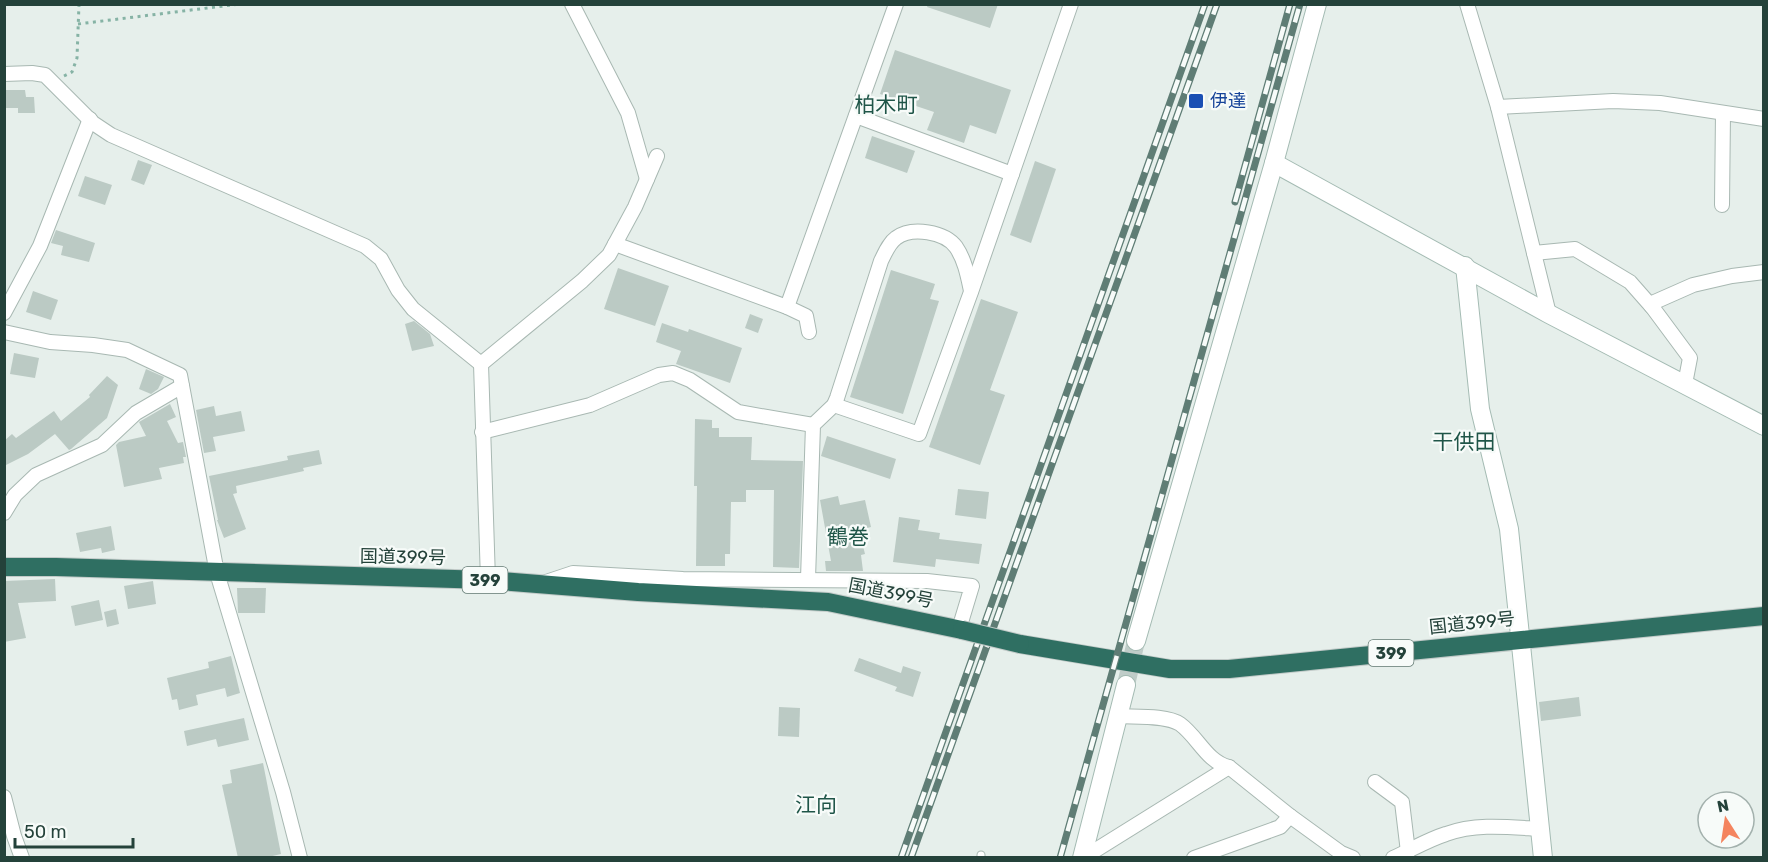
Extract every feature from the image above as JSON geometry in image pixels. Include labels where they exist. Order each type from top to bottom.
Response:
[{"type":"highway","name":"国道399号","points":[[4,567],[488,580],[638,592],[828,602],[960,629],[1020,644],[1170,669],[1229,669],[1764,616]]},
{"type":"street","points":[[572,4],[628,112],[647,179]]},
{"type":"street","points":[[787,307],[896,4]]},
{"type":"street","points":[[834,405],[918,434],[971,292],[1071,4]]},
{"type":"street","points":[[1136,641],[1274,163],[1317,4]]},
{"type":"street","points":[[1467,4],[1498,107],[1549,314]]},
{"type":"street","points":[[4,74],[45,75],[90,119],[111,135],[365,246],[381,259],[398,290],[413,309],[481,364]]},
{"type":"street","points":[[1498,107],[1613,101],[1660,103],[1764,119]]},
{"type":"street","points":[[1722,205],[1723,113]]},
{"type":"street","points":[[856,116],[1012,174]]},
{"type":"street","points":[[4,313],[40,246],[90,119]]},
{"type":"street","points":[[481,364],[582,281],[609,255],[635,207],[657,156]]},
{"type":"street","points":[[1274,163],[1549,314],[1764,426]]},
{"type":"street","points":[[808,579],[813,425],[834,405],[881,261],[897,237],[920,232],[940,236],[951,241],[963,261],[971,292]]},
{"type":"street","points":[[615,244],[787,307],[806,316],[809,332]]},
{"type":"street","points":[[1534,253],[1575,249],[1630,282],[1690,358],[1685,384]]},
{"type":"street","points":[[1465,266],[1480,409],[1509,530],[1544,858]]},
{"type":"street","points":[[1652,307],[1650,304],[1693,285],[1732,276],[1764,272]]},
{"type":"street","points":[[4,332],[50,342],[127,350],[180,375],[218,573],[283,792],[300,858]]},
{"type":"street","points":[[481,364],[488,580]]},
{"type":"street","points":[[482,432],[590,405],[659,375],[673,373],[690,380],[738,412],[813,425]]},
{"type":"street","points":[[4,513],[15,495],[36,475],[102,446],[136,412],[182,386]]},
{"type":"street","points":[[541,584],[573,573],[683,579],[927,581],[972,586],[960,629]]},
{"type":"street","points":[[1083,858],[1126,685]]},
{"type":"street","points":[[1119,716],[1161,719],[1180,724],[1219,765],[1229,767],[1290,816],[1341,853],[1353,858]]},
{"type":"street","points":[[1083,858],[1229,767]]},
{"type":"street","points":[[1375,782],[1402,802],[1408,852]]},
{"type":"street","points":[[4,797],[22,858]]},
{"type":"street","points":[[1194,858],[1280,827],[1290,816]]},
{"type":"street","points":[[1393,858],[1428,841],[1468,828],[1498,826],[1540,829]]},
{"type":"path","points":[[51,81],[72,72],[77,58],[79,4]]},
{"type":"path","points":[[78,24],[240,4]]},
{"type":"building","points":[[928,4],[998,4],[990,28],[927,7]]},
{"type":"building","points":[[895,50],[1011,90],[996,134],[970,125],[964,143],[927,130],[934,112],[880,94]]},
{"type":"building","points":[[4,90],[25,90],[26,97],[34,97],[35,113],[18,113],[18,108],[4,108]]},
{"type":"building","points":[[872,136],[915,151],[907,173],[865,158]]},
{"type":"building","points":[[138,160],[152,165],[144,185],[131,180]]},
{"type":"building","points":[[1035,161],[1056,169],[1031,243],[1010,235]]},
{"type":"building","points":[[85,176],[112,185],[105,205],[78,196]]},
{"type":"building","points":[[56,230],[95,243],[89,262],[61,255],[63,246],[51,243]]},
{"type":"building","points":[[618,268],[669,286],[655,326],[604,309]]},
{"type":"building","points":[[891,270],[935,284],[930,299],[939,301],[903,414],[850,397]]},
{"type":"building","points":[[33,291],[58,300],[51,320],[26,312]]},
{"type":"building","points":[[981,299],[1018,312],[990,390],[1005,395],[980,465],[929,447]]},
{"type":"building","points":[[750,314],[763,319],[758,333],[745,328]]},
{"type":"building","points":[[414,321],[430,334],[434,346],[412,351],[405,324]]},
{"type":"building","points":[[662,323],[688,332],[689,329],[742,348],[730,383],[676,364],[681,351],[656,342]]},
{"type":"building","points":[[14,353],[39,358],[35,378],[10,374]]},
{"type":"building","points":[[146,369],[164,377],[158,389],[151,394],[139,389]]},
{"type":"building","points":[[107,376],[118,385],[107,418],[69,450],[55,434],[28,454],[4,466],[4,441],[12,434],[16,438],[54,411],[61,421],[90,397],[89,395]]},
{"type":"building","points":[[170,404],[176,417],[167,421],[178,443],[183,442],[186,457],[183,457],[184,463],[159,468],[162,479],[124,487],[116,445],[119,442],[146,436],[139,422]]},
{"type":"building","points":[[214,406],[216,416],[241,411],[245,431],[213,437],[216,451],[204,453],[196,410]]},
{"type":"building","points":[[695,419],[712,420],[712,428],[719,428],[719,437],[752,437],[751,460],[803,461],[799,568],[773,567],[774,490],[746,490],[746,502],[731,502],[730,554],[725,554],[725,566],[696,566]]},
{"type":"building","points":[[827,436],[896,459],[890,479],[821,456]]},
{"type":"building","points":[[319,450],[322,464],[303,468],[304,471],[236,486],[237,493],[233,494],[246,529],[224,538],[217,520],[209,476],[288,460],[287,456]]},
{"type":"building","points":[[958,489],[989,492],[986,519],[955,515]]},
{"type":"building","points":[[838,496],[840,505],[865,500],[871,527],[859,530],[865,554],[861,555],[863,571],[826,571],[825,561],[831,561],[820,500]]},
{"type":"building","points":[[899,517],[920,520],[918,530],[940,533],[939,539],[982,544],[979,564],[936,559],[935,567],[893,562]]},
{"type":"building","points":[[111,526],[115,550],[102,553],[101,548],[80,552],[76,533]]},
{"type":"building","points":[[55,579],[56,601],[18,603],[26,638],[4,642],[4,581]]},
{"type":"building","points":[[153,581],[156,604],[128,609],[124,586]]},
{"type":"building","points":[[237,588],[266,588],[265,613],[238,613]]},
{"type":"building","points":[[99,600],[103,620],[75,626],[71,606]]},
{"type":"building","points":[[116,609],[119,624],[107,627],[104,612]]},
{"type":"building","points":[[231,656],[240,693],[227,697],[225,688],[196,695],[198,705],[179,710],[177,699],[172,700],[167,678],[209,668],[208,662]]},
{"type":"building","points":[[859,658],[901,673],[903,666],[921,672],[913,697],[895,691],[897,687],[854,671]]},
{"type":"building","points":[[1579,697],[1581,716],[1541,721],[1539,702]]},
{"type":"building","points":[[779,707],[800,708],[799,737],[778,736]]},
{"type":"building","points":[[244,718],[249,740],[218,747],[216,739],[187,746],[184,731]]},
{"type":"building","points":[[263,763],[281,854],[264,858],[238,858],[222,785],[232,783],[230,770]]},
{"type":"tunnel","points":[[1126,685],[1136,641]]},
{"type":"railway","points":[[901,858],[1205,4]]},
{"type":"railway","points":[[911,858],[1217,4]]},
{"type":"railway","points":[[1235,202],[1290,4]]},
{"type":"railway","points":[[1060,858],[1300,4]]},
{"type":"place","name":"伊達","points":[[1196,101]]},
{"type":"district","name":"柏木町","points":[[886,105]]},
{"type":"district","name":"干供田","points":[[1464,442]]},
{"type":"district","name":"鶴巻","points":[[848,537]]},
{"type":"district","name":"江向","points":[[816,805]]}]
